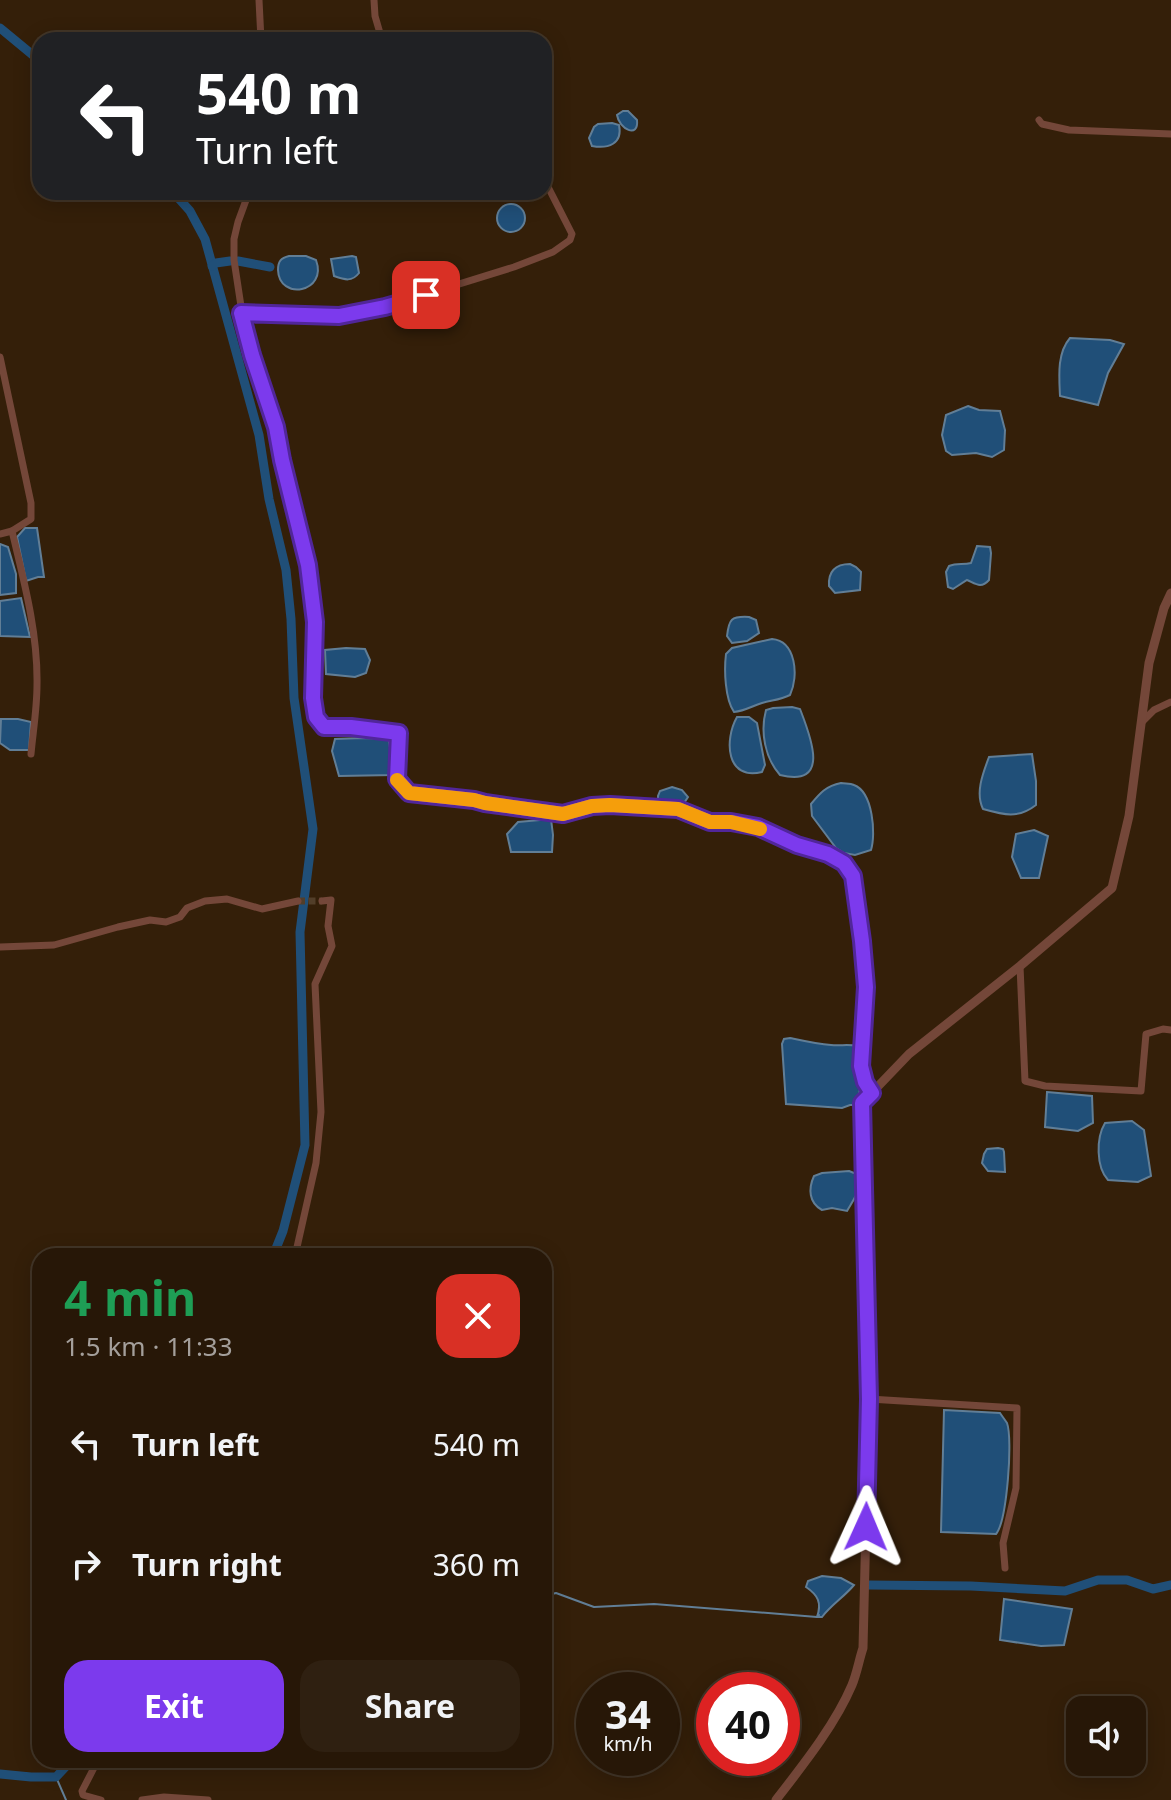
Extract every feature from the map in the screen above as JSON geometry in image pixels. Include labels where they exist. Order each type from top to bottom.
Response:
[{"type":"street","points":[[259,0],[261,32]]},
{"type":"street","points":[[374,0],[380,32]]},
{"type":"street","points":[[1039,120],[1042,124],[1069,130],[1171,134]]},
{"type":"street","points":[[241,313],[339,316],[385,307],[514,267],[553,252],[570,240],[572,234],[552,195]]},
{"type":"street","points":[[246,200],[234,239],[241,313],[276,427],[308,565],[315,622],[313,698],[316,717],[324,727],[399,733],[397,779],[409,793],[563,814],[592,806],[610,805],[678,809],[710,822],[758,827],[844,863],[853,876],[862,941],[866,987],[861,1066],[872,1093]]},
{"type":"street","points":[[0,357],[31,503],[31,519],[12,531],[0,534]]},
{"type":"street","points":[[12,531],[28,601],[36,661],[31,754]]},
{"type":"street","points":[[776,1800],[830,1725],[853,1682],[863,1648],[869,1399],[862,1103],[909,1054],[1112,888],[1129,816],[1149,663],[1171,593]]},
{"type":"street","points":[[1142,722],[1154,710],[1171,702]]},
{"type":"street","points":[[0,947],[54,945],[150,920],[166,922],[205,901],[227,899],[262,909],[298,901]]},
{"type":"street","points":[[297,1248],[316,1163],[321,1112],[315,984],[332,946],[328,926],[331,900],[322,901]]},
{"type":"street","points":[[1020,966],[1025,1081],[1045,1086],[1141,1091],[1146,1034],[1171,1030]]},
{"type":"street","points":[[869,1399],[1017,1408],[1016,1488],[1003,1543],[1005,1568]]},
{"type":"street","points":[[94,1768],[82,1791],[83,1795],[101,1800]]},
{"type":"street","points":[[142,1800],[164,1797],[208,1800]]},
{"type":"water","points":[[628,111],[637,120],[635,129],[628,130],[621,124],[617,115]]},
{"type":"water","points":[[612,123],[619,125],[616,141],[609,146],[592,146],[589,138],[594,127]]},
{"type":"water","points":[[511,204],[521,208],[525,218],[521,228],[511,232],[501,228],[497,218],[501,208]]},
{"type":"water","points":[[289,256],[306,256],[316,260],[318,271],[310,286],[294,289],[280,280],[279,264]]},
{"type":"water","points":[[356,257],[359,273],[348,279],[334,276],[331,259]]},
{"type":"water","points":[[1070,338],[1110,340],[1124,344],[1108,373],[1098,405],[1060,396],[1061,358]]},
{"type":"water","points":[[968,406],[1000,411],[1005,430],[1004,450],[992,457],[976,453],[952,455],[946,451],[942,435],[946,415]]},
{"type":"water","points":[[25,528],[37,528],[44,577],[26,581],[17,537]]},
{"type":"water","points":[[0,544],[8,547],[16,574],[16,593],[0,595]]},
{"type":"water","points":[[977,546],[990,547],[989,580],[981,585],[967,580],[953,589],[948,587],[946,572],[949,566],[971,563]]},
{"type":"water","points":[[850,564],[861,572],[860,590],[835,593],[829,586],[831,573],[840,565]]},
{"type":"water","points":[[21,598],[30,637],[0,636],[0,601]]},
{"type":"water","points":[[738,617],[756,620],[759,633],[747,641],[732,643],[727,636],[730,622]]},
{"type":"water","points":[[772,639],[780,641],[791,653],[795,669],[790,695],[734,712],[726,684],[726,654],[732,648]]},
{"type":"water","points":[[365,649],[370,660],[366,673],[355,677],[326,674],[325,650]]},
{"type":"water","points":[[800,709],[813,757],[812,767],[806,774],[796,777],[780,775],[767,753],[764,736],[766,710]]},
{"type":"water","points":[[737,717],[749,717],[757,723],[765,765],[762,772],[750,773],[735,765],[730,737]]},
{"type":"water","points":[[1,719],[31,722],[29,750],[10,750],[0,743]]},
{"type":"water","points":[[335,739],[389,739],[393,775],[339,776],[332,751]]},
{"type":"water","points":[[1032,754],[1036,805],[1011,814],[983,809],[980,790],[989,757]]},
{"type":"water","points":[[841,783],[860,789],[869,804],[873,824],[871,850],[855,855],[844,853],[836,848],[812,816],[811,804],[817,796]]},
{"type":"water","points":[[672,787],[682,790],[688,797],[684,803],[666,806],[658,803],[660,791]]},
{"type":"water","points":[[551,819],[552,852],[511,852],[507,834],[518,822]]},
{"type":"water","points":[[1034,830],[1048,836],[1039,878],[1021,878],[1012,857],[1016,834]]},
{"type":"water","points":[[784,1039],[826,1045],[857,1046],[858,1105],[842,1108],[786,1104],[782,1044]]},
{"type":"water","points":[[1047,1092],[1092,1096],[1093,1123],[1078,1131],[1045,1127]]},
{"type":"water","points":[[1132,1121],[1144,1130],[1151,1176],[1138,1182],[1108,1180],[1099,1160],[1102,1129],[1105,1123]]},
{"type":"water","points":[[998,1148],[1004,1152],[1005,1172],[988,1171],[982,1163],[984,1154],[987,1149]]},
{"type":"water","points":[[849,1171],[859,1175],[860,1185],[847,1211],[822,1210],[814,1204],[811,1186],[814,1176]]},
{"type":"water","points":[[944,1410],[1000,1413],[1007,1423],[1008,1480],[996,1534],[941,1532]]},
{"type":"water","points":[[822,1576],[841,1578],[854,1585],[822,1617],[817,1617],[818,1600],[806,1587],[808,1581]]},
{"type":"water","points":[[1004,1599],[1072,1609],[1064,1645],[1041,1646],[1000,1640]]},
{"type":"waterway","points":[[0,28],[32,54]]},
{"type":"waterway","points":[[180,200],[205,239],[259,435],[269,499],[286,570],[294,698],[313,829],[300,932],[305,1145],[276,1248]]},
{"type":"waterway","points":[[212,266],[230,261]]},
{"type":"waterway","points":[[238,261],[270,267]]},
{"type":"waterway","points":[[868,1585],[1065,1591],[1098,1580],[1127,1580],[1153,1589],[1171,1585]]},
{"type":"waterway","points":[[552,1594],[594,1607],[654,1604],[819,1615]]},
{"type":"waterway","points":[[0,1774],[56,1777],[64,1768]]},
{"type":"waterway","points":[[56,1777],[66,1800]]},
{"type":"tunnel","points":[[298,901],[322,901]]},
{"type":"slow traffic","points":[[397,780],[409,793],[563,814],[592,806],[635,805],[678,809],[710,822],[731,822],[760,829]]},
{"type":"route","points":[[426,295],[339,316],[241,313],[276,427],[308,565],[315,622],[312,688],[316,717],[324,727],[399,733],[397,779],[409,793],[563,814],[592,806],[610,805],[678,809],[710,822],[758,827],[797,845],[828,854],[844,863],[853,876],[866,987],[861,1066],[862,1075],[872,1093],[862,1103],[869,1399],[866,1527]]}]
